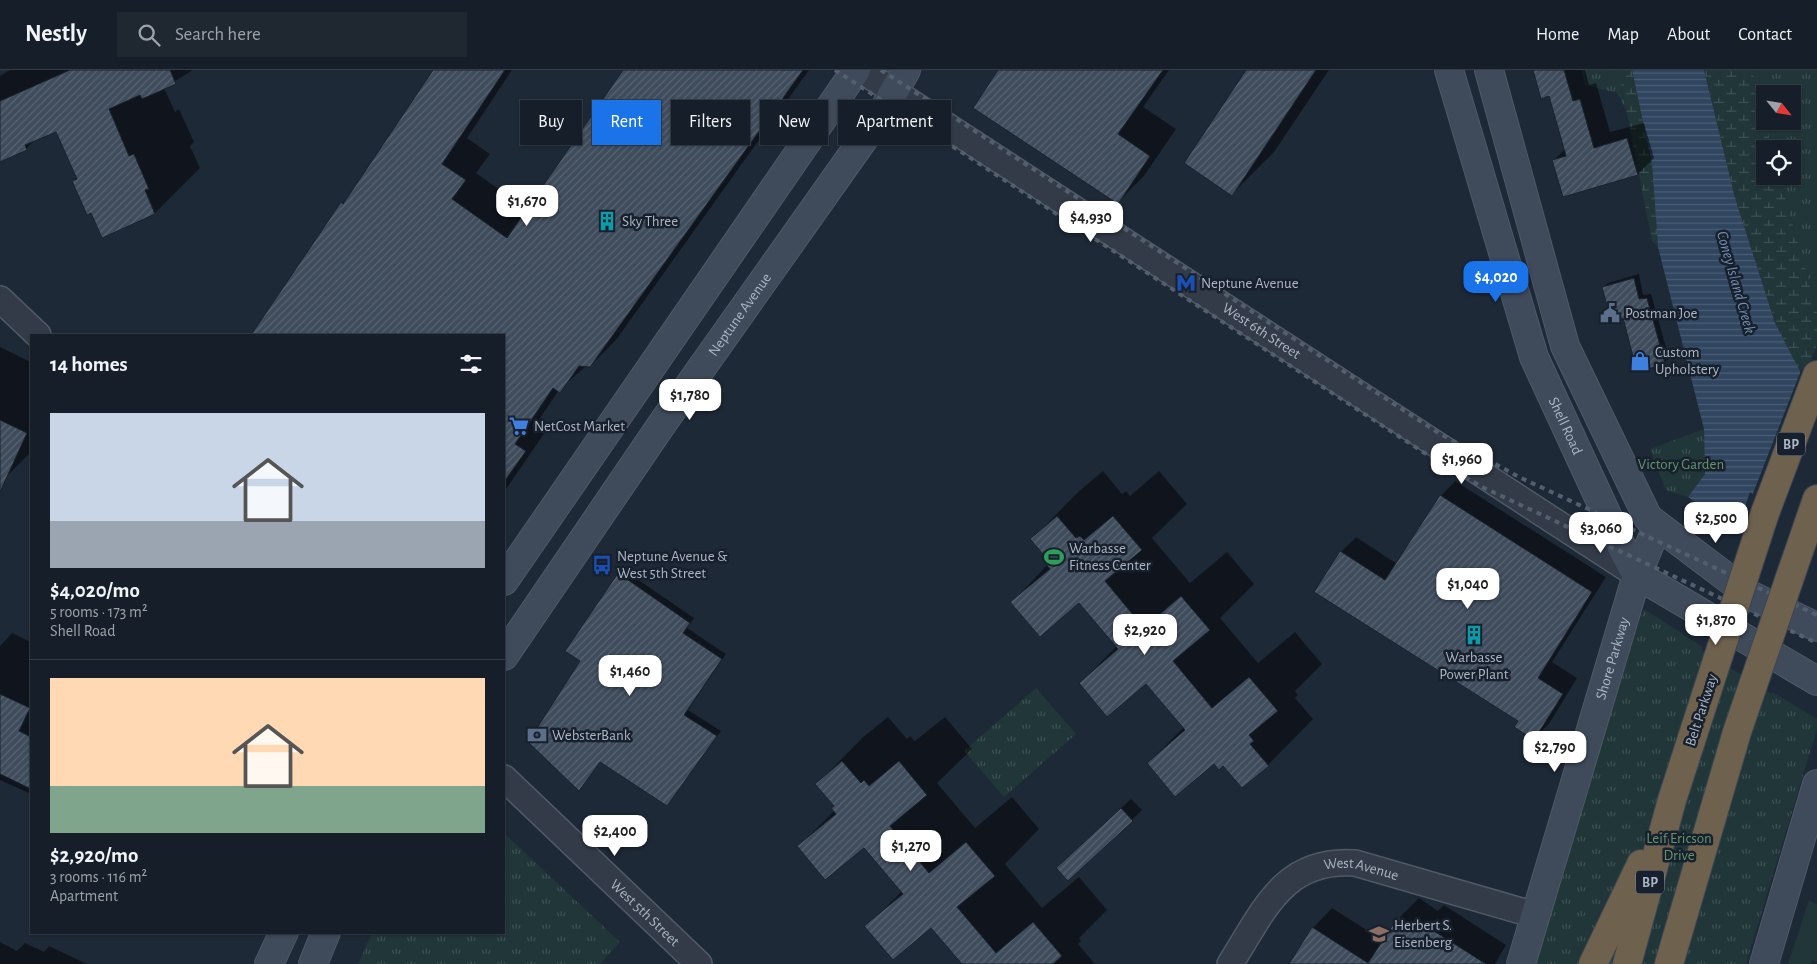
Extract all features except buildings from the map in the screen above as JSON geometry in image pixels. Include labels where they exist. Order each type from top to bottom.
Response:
[{"type":"highway","name":"Belt Parkway","points":[[1627,964],[1672,800],[1700,713],[1765,513],[1817,375]]},
{"type":"highway","points":[[1669,964],[1737,732],[1817,499]]},
{"type":"highway","points":[[1593,964],[1672,800]]},
{"type":"main road","points":[[505,581],[856,70]]},
{"type":"main road","name":"Shell Road","points":[[1449,70],[1534,357],[1624,552],[1637,575]]},
{"type":"main road","points":[[1489,70],[1565,346],[1644,512],[1657,527],[1750,595],[1817,627]]},
{"type":"main road","name":"Neptune Avenue","points":[[505,655],[662,424],[882,113],[900,81]]},
{"type":"main road","name":"Shore Parkway","points":[[1521,964],[1637,575],[1657,527]]},
{"type":"main road","points":[[1637,575],[1817,681]]},
{"type":"main road","points":[[1764,964],[1816,789]]},
{"type":"main road","points":[[269,964],[283,934]]},
{"type":"main road","points":[[313,964],[325,934]]},
{"type":"street","name":"West 6th Street","points":[[861,70],[900,81],[1637,575]]},
{"type":"street","points":[[0,299],[37,334]]},
{"type":"street","name":"West 5th Street","points":[[505,779],[699,964]]},
{"type":"street","name":"West Avenue","points":[[1230,964],[1281,888],[1299,873],[1318,865],[1339,862],[1356,863],[1535,915]]},
{"type":"green space","points":[[1582,70],[1613,70],[1621,83],[1626,110],[1617,93],[1585,85]]},
{"type":"green space","points":[[1613,70],[1632,70],[1652,164],[1658,247],[1652,241],[1621,83]]},
{"type":"green space","points":[[1704,70],[1752,70],[1756,86],[1756,130],[1767,130],[1770,140],[1756,140],[1756,185],[1782,185],[1817,310],[1817,345],[1804,379],[1775,323],[1735,198]]},
{"type":"green space","points":[[1752,70],[1817,70],[1817,310],[1782,185],[1801,185],[1801,140],[1770,140],[1767,130],[1801,130],[1801,85],[1756,86]]},
{"type":"green space","name":"Victory Garden","points":[[1704,429],[1705,474],[1688,497],[1666,490],[1650,449]]},
{"type":"green space","name":"Leif Ericson Drive","points":[[1644,609],[1703,647],[1702,650],[1771,694],[1772,692],[1817,719],[1817,729],[1746,964],[1535,964],[1639,621]]},
{"type":"green space","points":[[1036,688],[1076,734],[1004,797],[964,751]]},
{"type":"green space","points":[[505,834],[620,942],[600,964],[358,964],[372,934],[505,934]]},
{"type":"green space","points":[[1809,900],[1817,905],[1817,962],[1812,960],[1810,964],[1788,964]]},
{"type":"water","name":"Coney Island Creek","points":[[1632,70],[1704,70],[1735,198],[1775,323],[1804,379],[1760,499],[1750,492],[1737,530],[1688,497],[1705,474],[1704,429],[1658,247],[1652,164]]},
{"type":"pier","points":[[1802,368],[1807,378],[1760,501],[1752,496]]},
{"type":"railway","points":[[835,70],[1423,452],[1482,487],[1817,643]]},
{"type":"railway","points":[[881,70],[1437,432],[1519,477],[1817,615]]},
{"type":"place","name":"Sky Three","points":[[607,221]]},
{"type":"place","name":"Neptune Avenue","points":[[1186,283]]},
{"type":"place","name":"Postman Joe","points":[[1610,313]]},
{"type":"place","name":"Custom Upholstery","points":[[1640,361]]},
{"type":"place","name":"NetCost Market","points":[[519,426]]},
{"type":"place","name":"Warbasse Fitness Center","points":[[1054,557]]},
{"type":"place","name":"Neptune Avenue & West 5th Street","points":[[602,565]]},
{"type":"place","name":"Warbasse Power Plant","points":[[1474,635]]},
{"type":"place","name":"WebsterBank","points":[[537,735]]},
{"type":"place","name":"Herbert S. Eisenberg","points":[[1379,934]]}]
